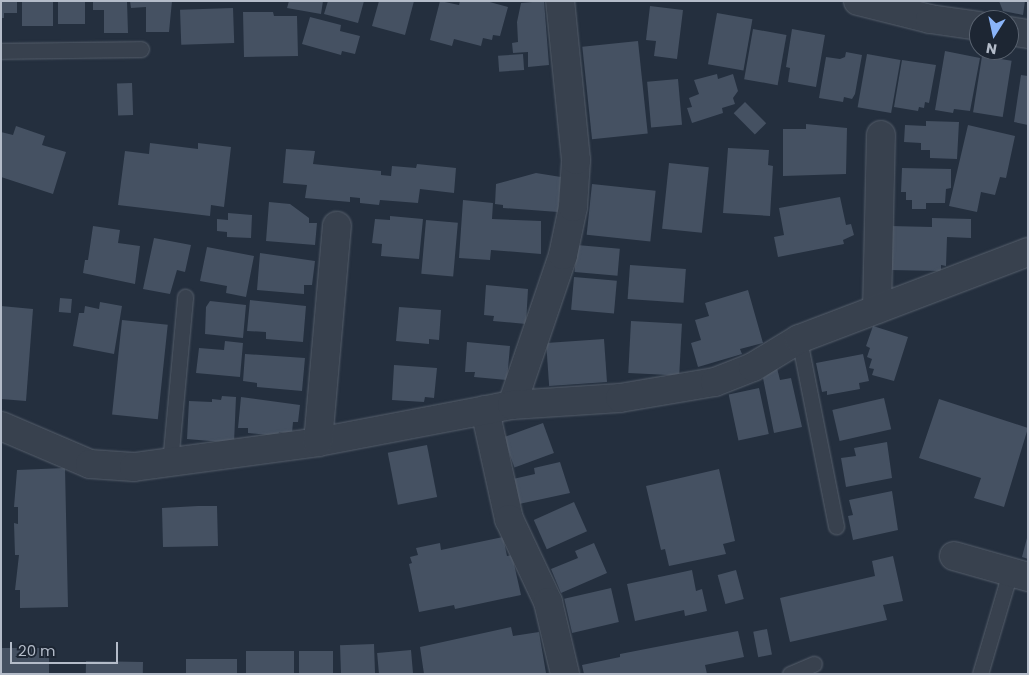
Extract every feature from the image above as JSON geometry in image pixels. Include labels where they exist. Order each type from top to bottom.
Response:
[{"type":"street","points":[[512,405],[562,255],[573,207],[576,160],[560,1]]},
{"type":"street","points":[[858,1],[930,19],[969,25]]},
{"type":"street","points":[[877,309],[881,134]]},
{"type":"street","points":[[318,442],[336,226]]},
{"type":"street","points":[[1,426],[90,464],[134,467],[318,442],[512,405],[620,398],[716,382],[753,367],[799,339],[1028,252]]},
{"type":"street","points":[[485,410],[509,519],[548,602],[565,674]]},
{"type":"street","points":[[954,556],[1019,575]]},
{"type":"lane","points":[[1,51],[140,49]]},
{"type":"lane","points":[[170,463],[185,298]]},
{"type":"lane","points":[[799,339],[836,526]]},
{"type":"lane","points":[[980,674],[1019,575]]},
{"type":"lane","points":[[790,674],[814,664]]},
{"type":"building","points":[[1,1],[17,1],[17,13],[4,13],[4,18],[1,18]]},
{"type":"building","points":[[22,1],[53,1],[53,26],[22,26]]},
{"type":"building","points":[[58,1],[85,1],[85,24],[58,24]]},
{"type":"building","points":[[93,1],[127,1],[128,33],[104,33],[104,10],[93,10]]},
{"type":"building","points":[[130,1],[172,1],[169,32],[146,32],[146,7],[131,8]]},
{"type":"building","points":[[289,1],[323,1],[321,14],[287,8]]},
{"type":"building","points":[[328,1],[364,1],[358,23],[324,14]]},
{"type":"building","points":[[379,1],[414,1],[405,35],[372,26]]},
{"type":"building","points":[[440,1],[459,5],[460,1],[486,1],[508,7],[500,36],[493,35],[492,40],[483,38],[481,46],[454,39],[452,46],[430,40]]},
{"type":"building","points":[[544,1],[549,65],[528,67],[528,52],[513,53],[512,43],[518,42],[517,22],[521,3]]},
{"type":"building","points":[[999,1],[1025,1],[1023,15],[1019,14],[1019,10],[1003,10]]},
{"type":"building","points":[[650,6],[683,10],[677,59],[654,56],[656,41],[646,40]]},
{"type":"building","points":[[233,8],[234,43],[181,45],[180,10]]},
{"type":"building","points":[[243,12],[273,12],[274,16],[297,16],[298,56],[244,57]]},
{"type":"building","points":[[717,13],[752,19],[743,70],[708,64]]},
{"type":"building","points":[[310,17],[341,25],[340,31],[360,36],[355,54],[342,51],[341,55],[302,44]]},
{"type":"building","points":[[753,29],[786,35],[778,85],[744,79]]},
{"type":"building","points":[[792,29],[825,35],[816,87],[788,82],[790,68],[786,67]]},
{"type":"building","points":[[638,41],[648,133],[592,139],[582,47]]},
{"type":"building","points":[[945,51],[969,56],[969,60],[980,60],[970,111],[954,109],[953,113],[935,110]]},
{"type":"building","points":[[846,52],[862,55],[855,94],[852,99],[844,97],[843,102],[819,98],[826,57],[840,59],[845,57]]},
{"type":"building","points":[[523,54],[524,70],[499,72],[498,56]]},
{"type":"building","points":[[867,54],[900,60],[891,113],[858,107]]},
{"type":"building","points":[[902,60],[936,65],[929,103],[925,102],[924,108],[919,107],[918,111],[894,107]]},
{"type":"building","points":[[981,60],[1012,61],[1003,117],[973,112]]},
{"type":"building","points":[[717,74],[718,79],[733,74],[738,91],[733,98],[735,104],[722,108],[723,113],[692,123],[687,108],[692,107],[689,98],[699,94],[694,80]]},
{"type":"building","points":[[1021,75],[1028,76],[1028,125],[1014,122]]},
{"type":"building","points":[[678,79],[682,125],[651,128],[647,82]]},
{"type":"building","points":[[132,83],[133,115],[118,116],[117,84]]},
{"type":"building","points":[[745,102],[766,123],[755,135],[734,113]]},
{"type":"building","points":[[926,121],[959,122],[957,159],[930,158],[930,150],[921,150],[921,143],[904,142],[905,125],[926,126]]},
{"type":"building","points":[[806,124],[847,128],[846,174],[783,176],[783,129],[806,129]]},
{"type":"building","points":[[968,125],[1015,136],[1006,178],[1000,177],[995,195],[981,192],[977,212],[949,206]]},
{"type":"building","points":[[16,126],[45,136],[42,145],[66,152],[53,194],[1,177],[1,132],[13,135]]},
{"type":"building","points":[[150,143],[198,149],[198,143],[231,147],[224,207],[211,205],[210,216],[118,205],[125,151],[149,154]]},
{"type":"building","points":[[728,148],[769,150],[768,165],[773,166],[770,216],[723,213]]},
{"type":"building","points":[[286,149],[315,151],[313,164],[381,171],[381,175],[391,176],[392,166],[416,168],[417,164],[456,168],[454,193],[420,189],[418,203],[380,200],[379,205],[360,203],[360,198],[350,197],[350,202],[305,198],[307,185],[283,183]]},
{"type":"building","points":[[669,163],[709,167],[702,233],[662,229]]},
{"type":"building","points":[[902,168],[951,169],[951,188],[946,189],[945,203],[926,203],[926,209],[912,209],[912,200],[906,200],[906,192],[901,192]]},
{"type":"building","points":[[536,173],[561,177],[558,212],[503,208],[503,205],[495,204],[496,184]]},
{"type":"building","points":[[592,184],[656,191],[650,241],[587,235]]},
{"type":"building","points":[[840,197],[846,225],[851,224],[854,235],[843,240],[844,244],[778,257],[774,237],[784,235],[779,208]]},
{"type":"building","points":[[463,200],[493,203],[492,219],[541,221],[541,254],[491,250],[490,260],[459,258]]},
{"type":"building","points":[[269,202],[290,204],[309,218],[309,223],[317,223],[315,245],[266,241]]},
{"type":"building","points":[[228,213],[252,215],[251,238],[227,237],[227,232],[217,231],[217,219],[228,220]]},
{"type":"building","points":[[390,216],[423,219],[419,259],[381,256],[382,244],[372,243],[375,219],[390,220]]},
{"type":"building","points":[[932,218],[971,219],[971,238],[947,237],[946,266],[941,265],[941,271],[890,270],[890,226],[932,227]]},
{"type":"building","points":[[426,220],[458,223],[453,277],[421,274]]},
{"type":"building","points":[[93,226],[120,230],[118,243],[140,246],[135,284],[83,273],[85,260],[88,260]]},
{"type":"building","points":[[154,238],[191,245],[185,272],[177,270],[170,294],[143,289]]},
{"type":"building","points":[[577,245],[620,249],[617,276],[575,272]]},
{"type":"building","points":[[207,247],[254,256],[246,297],[226,293],[227,286],[200,281]]},
{"type":"building","points":[[260,253],[315,261],[312,285],[304,285],[304,294],[257,290]]},
{"type":"building","points":[[630,265],[686,269],[683,303],[628,299]]},
{"type":"building","points":[[574,277],[617,281],[614,314],[571,310]]},
{"type":"building","points":[[486,285],[528,289],[526,324],[493,321],[494,316],[484,315]]},
{"type":"building","points":[[748,290],[763,343],[740,349],[742,354],[698,367],[691,343],[701,340],[695,320],[709,316],[705,303]]},
{"type":"building","points":[[60,298],[72,299],[71,313],[59,312]]},
{"type":"building","points":[[250,300],[306,306],[303,342],[266,339],[266,332],[247,331]]},
{"type":"building","points":[[210,301],[246,305],[243,338],[205,334],[206,307]]},
{"type":"building","points":[[100,302],[122,306],[114,354],[73,346],[79,313],[84,313],[85,306],[99,309]]},
{"type":"building","points":[[1,306],[33,309],[26,401],[1,399]]},
{"type":"building","points":[[399,307],[441,310],[439,340],[429,339],[429,344],[396,341]]},
{"type":"building","points":[[122,320],[168,325],[158,419],[112,414]]},
{"type":"building","points":[[631,321],[682,324],[679,376],[628,373]]},
{"type":"building","points":[[873,326],[908,337],[894,381],[872,375],[874,369],[869,368],[872,359],[867,357],[870,348],[866,346]]},
{"type":"building","points":[[604,339],[607,382],[549,386],[546,343]]},
{"type":"building","points":[[225,341],[243,343],[240,377],[196,373],[199,348],[224,350]]},
{"type":"building","points":[[467,342],[510,346],[507,380],[474,377],[475,372],[465,372]]},
{"type":"building","points":[[245,354],[305,358],[302,391],[257,387],[257,383],[243,381]]},
{"type":"building","points":[[863,354],[869,381],[859,383],[860,389],[827,395],[827,391],[822,392],[816,363]]},
{"type":"building","points":[[394,365],[437,368],[434,398],[425,397],[424,402],[392,400]]},
{"type":"building","points":[[777,368],[780,380],[791,378],[802,427],[774,433],[763,378]]},
{"type":"building","points":[[759,388],[769,434],[738,440],[729,394]]},
{"type":"building","points":[[222,396],[236,397],[234,443],[187,439],[189,401],[212,402],[212,399],[221,400]]},
{"type":"building","points":[[241,397],[300,405],[298,422],[293,422],[292,433],[279,432],[278,436],[248,433],[248,428],[238,428]]},
{"type":"building","points":[[884,398],[891,429],[840,441],[832,410]]},
{"type":"building","points":[[939,399],[1028,428],[1004,507],[974,498],[981,478],[919,458]]},
{"type":"building","points":[[543,423],[554,453],[514,467],[504,437]]},
{"type":"building","points":[[887,442],[892,478],[846,487],[841,458],[856,456],[854,448]]},
{"type":"building","points":[[427,445],[437,497],[398,505],[388,453]]},
{"type":"building","points":[[560,462],[570,493],[519,504],[513,479],[535,474],[534,468]]},
{"type":"building","points":[[65,468],[68,607],[20,608],[20,590],[15,590],[19,555],[15,555],[14,523],[18,524],[18,507],[14,507],[17,470]]},
{"type":"building","points":[[719,469],[735,541],[723,544],[726,554],[669,566],[665,549],[661,550],[646,486]]},
{"type":"building","points":[[892,491],[898,530],[853,540],[848,516],[853,515],[849,500]]},
{"type":"building","points":[[574,502],[587,531],[547,549],[534,520]]},
{"type":"building","points":[[217,506],[218,546],[163,547],[162,508]]},
{"type":"building","points":[[503,537],[507,556],[512,555],[521,595],[455,609],[454,605],[419,612],[409,564],[412,563],[410,557],[418,555],[416,548],[440,543],[441,550]]},
{"type":"building","points":[[1028,538],[1028,559],[1022,557]]},
{"type":"building","points":[[594,543],[607,573],[561,593],[551,569],[578,558],[575,551]]},
{"type":"building","points":[[893,556],[903,601],[883,605],[887,620],[790,642],[780,598],[875,576],[872,561]]},
{"type":"building","points":[[692,570],[696,591],[702,589],[707,611],[685,616],[684,610],[635,621],[627,584]]},
{"type":"building","points":[[736,570],[744,599],[725,604],[718,575]]},
{"type":"building","points":[[611,588],[619,622],[572,633],[564,599]]},
{"type":"building","points":[[511,627],[513,636],[539,632],[546,673],[424,674],[420,647]]},
{"type":"building","points":[[767,629],[772,655],[758,657],[753,632]]},
{"type":"building","points":[[738,631],[744,657],[705,665],[707,674],[584,674],[582,665],[620,657],[620,654]]},
{"type":"building","points":[[374,644],[375,674],[341,674],[340,645]]},
{"type":"building","points":[[1,648],[49,648],[49,674],[1,674]]},
{"type":"building","points":[[411,650],[413,674],[379,674],[377,653]]},
{"type":"building","points":[[246,651],[294,651],[294,674],[246,674]]},
{"type":"building","points":[[299,651],[333,651],[333,674],[299,674]]},
{"type":"building","points":[[186,659],[237,659],[237,674],[186,674]]},
{"type":"building","points":[[86,661],[143,662],[143,674],[86,674]]}]
